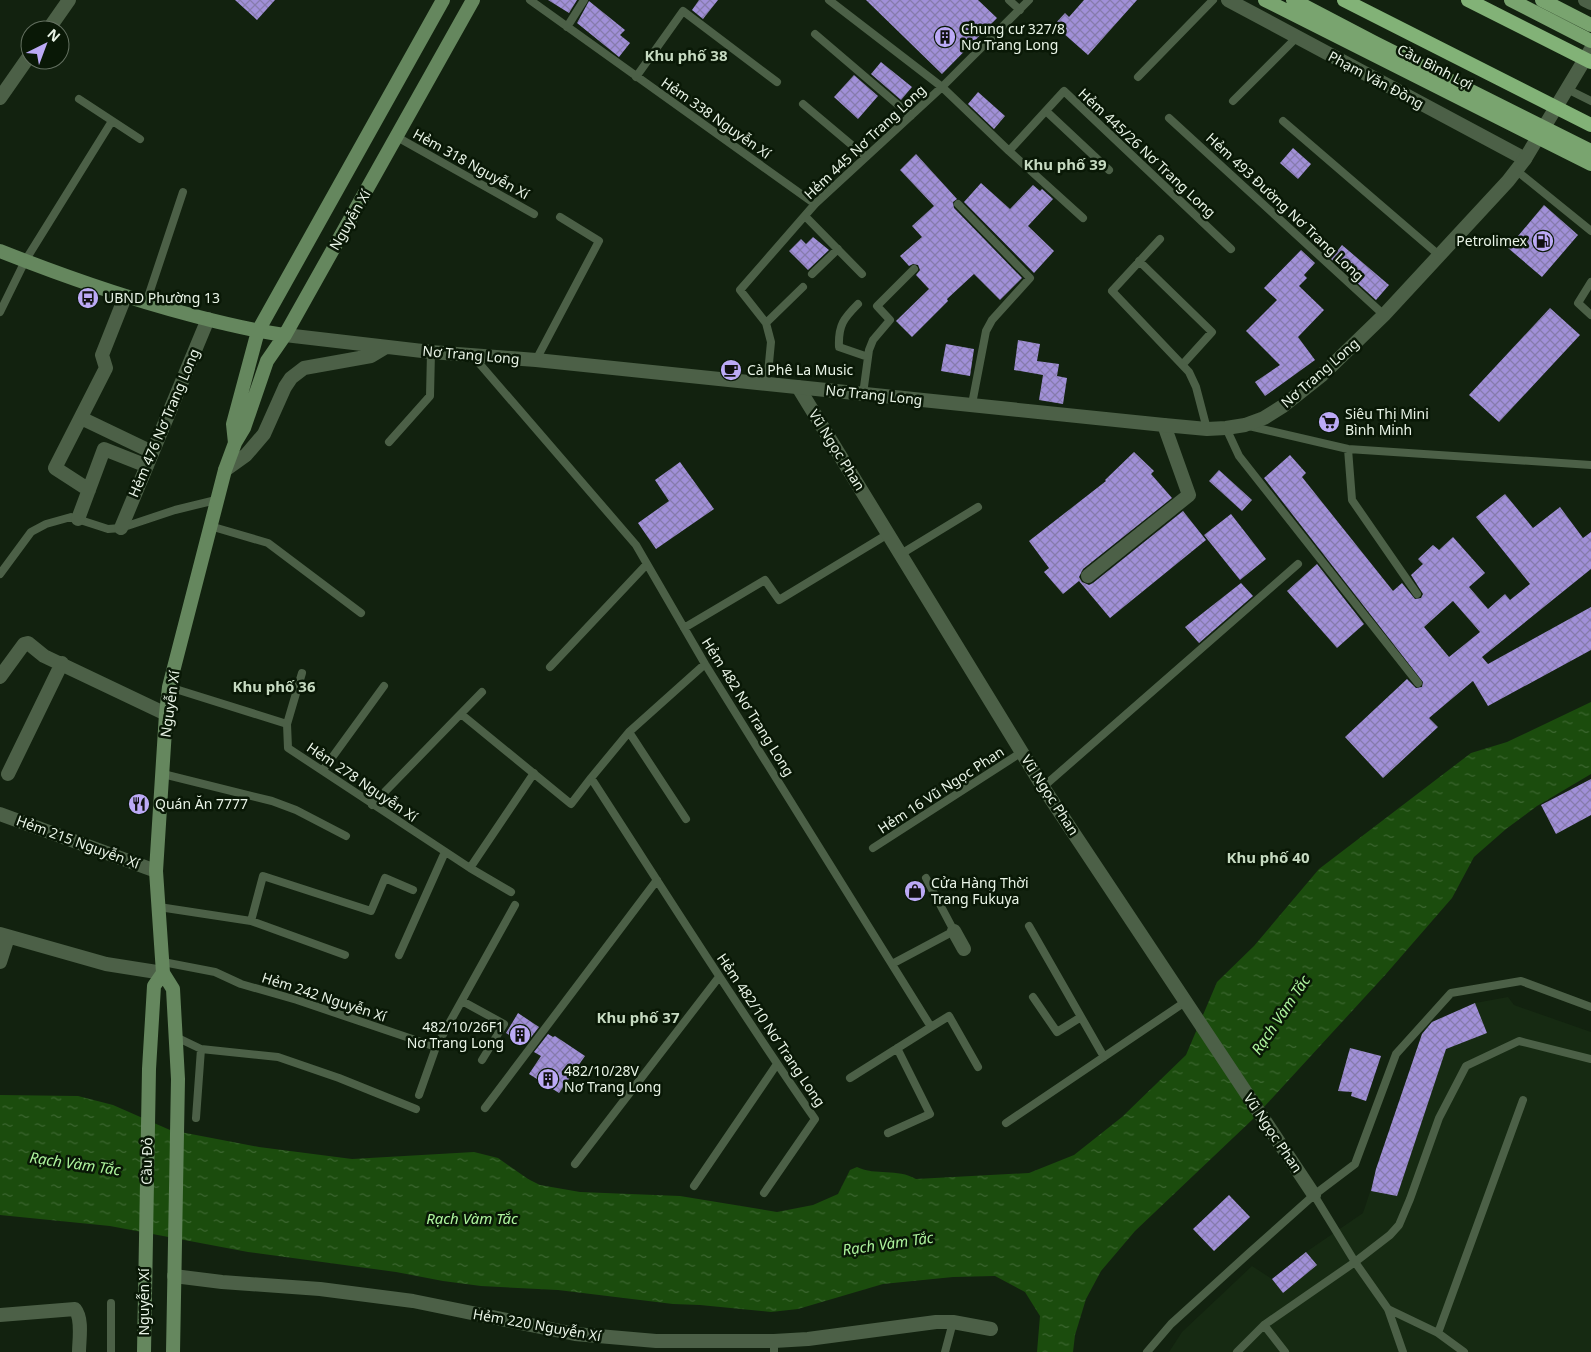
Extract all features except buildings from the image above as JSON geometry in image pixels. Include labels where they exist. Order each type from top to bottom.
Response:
[{"type":"highway","name":"Cầu Bình Lợi","points":[[1344,0],[1591,125]]},
{"type":"highway","points":[[1468,0],[1591,62]]},
{"type":"main road","name":"Nguyễn Xí","points":[[235,444],[233,424],[258,331],[443,0]]},
{"type":"main road","name":"Nguyễn Xí","points":[[174,1276],[176,1260],[178,1079],[173,989],[163,968],[156,871],[166,714],[170,687],[216,500],[225,470],[235,444],[244,428],[267,361],[284,335],[397,137],[473,0]]},
{"type":"main road","name":"Cầu Bình Lợi","points":[[1265,0],[1591,164]]},
{"type":"main road","name":"Cầu Bình Lợi","points":[[1293,0],[1591,151]]},
{"type":"main road","points":[[1511,0],[1591,41]]},
{"type":"main road","points":[[1542,0],[1591,25]]},
{"type":"main road","name":"Nơ Trang Long","points":[[0,251],[125,297],[258,331],[284,335]]},
{"type":"main road","name":"Nguyễn Xí","points":[[149,1070],[154,986],[163,968]]},
{"type":"main road","name":"Cầu Đỏ","points":[[145,1252],[149,1070]]},
{"type":"main road","name":"Nguyễn Xí","points":[[144,1352],[145,1252]]},
{"type":"main road","points":[[173,1352],[174,1276]]},
{"type":"street","points":[[55,20],[69,0]]},
{"type":"street","name":"Phạm Văn Đồng","points":[[1228,0],[1297,37],[1521,165]]},
{"type":"street","points":[[1584,0],[1591,3]]},
{"type":"street","name":"Nơ Trang Long","points":[[284,335],[431,352],[536,360],[1164,425],[1207,429],[1245,425],[1264,418],[1302,392],[1384,315],[1440,256],[1521,165],[1591,49]]},
{"type":"street","points":[[0,98],[20,69]]},
{"type":"street","points":[[89,490],[55,468],[106,368],[102,355],[125,297]]},
{"type":"street","name":"Hẻm 476 Nơ Trang Long","points":[[120,528],[208,319]]},
{"type":"street","points":[[225,470],[246,454],[264,434],[291,378],[304,368],[346,362],[370,356],[386,347]]},
{"type":"street","name":"Vũ Ngọc Phan","points":[[798,387],[1043,787],[1314,1195]]},
{"type":"street","points":[[80,418],[152,452]]},
{"type":"street","points":[[1088,576],[1189,495],[1164,425]]},
{"type":"street","points":[[78,519],[104,449],[147,466]]},
{"type":"street","points":[[0,677],[26,643],[30,643],[44,656],[166,714]]},
{"type":"street","points":[[8,774],[62,664]]},
{"type":"street","name":"Hẻm 215 Nguyễn Xí","points":[[0,814],[156,871]]},
{"type":"street","points":[[954,931],[964,949]]},
{"type":"street","points":[[0,962],[4,935],[106,964],[163,968]]},
{"type":"street","name":"Hẻm 220 Nguyễn Xí","points":[[174,1276],[222,1282],[320,1289],[413,1301],[575,1334],[656,1341],[774,1347],[936,1322],[953,1322],[991,1329]]},
{"type":"street","points":[[0,1315],[75,1309],[78,1313],[79,1321],[80,1350]]},
{"type":"lane","name":"Hẻm 338 Nguyễn Xí","points":[[530,0],[815,204]]},
{"type":"lane","points":[[567,27],[584,0]]},
{"type":"lane","points":[[829,0],[942,87],[1083,218]]},
{"type":"lane","points":[[1009,0],[1020,10]]},
{"type":"lane","name":"Hẻm 445 Nơ Trang Long","points":[[767,384],[771,342],[766,323],[740,290],[815,204],[942,87],[1029,0]]},
{"type":"lane","points":[[1138,77],[1213,0]]},
{"type":"lane","points":[[636,77],[683,11],[777,82]]},
{"type":"lane","points":[[815,34],[911,116]]},
{"type":"lane","points":[[1233,101],[1297,37]]},
{"type":"lane","points":[[1567,88],[1591,101]]},
{"type":"lane","name":"Hẻm 445/26 Nơ Trang Long","points":[[1009,151],[1064,91],[1231,249]]},
{"type":"lane","points":[[79,99],[140,139]]},
{"type":"lane","points":[[803,104],[866,157]]},
{"type":"lane","points":[[1046,111],[1109,170]]},
{"type":"lane","name":"Hẻm 493 Đường Nơ Trang Long","points":[[1169,118],[1384,315]]},
{"type":"lane","points":[[1283,120],[1440,256]]},
{"type":"lane","points":[[0,312],[25,261],[112,121]]},
{"type":"lane","name":"Hẻm 318 Nguyễn Xí","points":[[397,137],[534,214]]},
{"type":"lane","points":[[1521,165],[1591,231]]},
{"type":"lane","points":[[146,303],[183,192]]},
{"type":"lane","points":[[958,204],[1030,278],[992,320],[986,330],[972,404]]},
{"type":"lane","name":"Hẻm 445 Nơ Trang Long","points":[[805,216],[862,274]]},
{"type":"lane","points":[[536,360],[599,241],[560,217]]},
{"type":"lane","points":[[1160,239],[1112,291],[1183,364],[1193,379],[1207,429]]},
{"type":"lane","points":[[812,274],[838,249]]},
{"type":"lane","points":[[1139,261],[1212,332],[1183,364]]},
{"type":"lane","points":[[863,394],[868,357],[873,340],[890,320],[877,306],[914,269]]},
{"type":"lane","points":[[1591,282],[1578,303],[1591,315]]},
{"type":"lane","points":[[766,323],[802,287]]},
{"type":"lane","points":[[858,304],[844,317],[840,326],[839,347],[868,357]]},
{"type":"lane","points":[[389,442],[430,396],[431,352]]},
{"type":"lane","name":"Hẻm 482 Nơ Trang Long","points":[[472,355],[636,545],[705,664],[931,1027]]},
{"type":"lane","points":[[1245,425],[1348,449],[1591,466]]},
{"type":"lane","points":[[1226,428],[1239,456],[1418,683]]},
{"type":"lane","points":[[1348,449],[1352,500],[1417,594]]},
{"type":"lane","points":[[0,574],[31,532],[46,524],[71,517],[108,529],[120,528],[175,510],[216,500]]},
{"type":"lane","points":[[901,554],[978,507]]},
{"type":"lane","points":[[210,526],[268,543],[360,613]]},
{"type":"lane","points":[[684,628],[765,580],[779,600],[888,534]]},
{"type":"lane","points":[[550,667],[647,564]]},
{"type":"lane","points":[[1043,787],[1298,564]]},
{"type":"lane","points":[[461,714],[571,804],[629,732],[705,664]]},
{"type":"lane","points":[[170,687],[287,724],[302,673]]},
{"type":"lane","points":[[323,770],[384,686]]},
{"type":"lane","points":[[372,805],[482,692]]},
{"type":"lane","name":"Hẻm 278 Nguyễn Xí","points":[[287,724],[288,748],[372,805],[511,892]]},
{"type":"lane","points":[[629,732],[686,819]]},
{"type":"lane","name":"Hẻm 16 Vũ Ngọc Phan","points":[[873,848],[1022,752]]},
{"type":"lane","points":[[470,868],[534,773]]},
{"type":"lane","points":[[163,774],[272,800],[296,810],[346,836]]},
{"type":"lane","name":"Hẻm 482/10 Nơ Trang Long","points":[[591,778],[776,1064],[815,1118],[764,1193]]},
{"type":"lane","points":[[400,955],[445,852]]},
{"type":"lane","points":[[251,921],[263,876],[371,911],[385,878],[413,890]]},
{"type":"lane","points":[[892,964],[954,931],[926,878]]},
{"type":"lane","points":[[485,1108],[657,880]]},
{"type":"lane","points":[[419,1095],[436,1047],[515,905]]},
{"type":"lane","points":[[159,907],[251,921],[345,955]]},
{"type":"lane","points":[[1029,926],[1104,1057]]},
{"type":"lane","name":"Hẻm 242 Nguyễn Xí","points":[[163,968],[215,972],[241,984],[297,1000],[436,1047]]},
{"type":"lane","points":[[575,1164],[719,976]]},
{"type":"lane","points":[[1147,1352],[1171,1324],[1314,1195],[1355,1164],[1396,1054],[1451,993],[1521,981],[1591,1007]]},
{"type":"lane","points":[[1033,997],[1057,1032],[1081,1017]]},
{"type":"lane","points":[[462,1001],[504,1024],[482,1060]]},
{"type":"lane","points":[[1006,1123],[1185,1002]]},
{"type":"lane","points":[[850,1078],[949,1016],[978,1067]]},
{"type":"lane","points":[[176,1037],[201,1048],[278,1057],[339,1078],[416,1109]]},
{"type":"lane","points":[[1237,1352],[1264,1325],[1355,1262],[1390,1235],[1399,1225],[1439,1118],[1466,1066],[1519,1041],[1591,1059]]},
{"type":"lane","points":[[196,1118],[201,1048]]},
{"type":"lane","points":[[888,1133],[930,1114],[897,1048]]},
{"type":"lane","points":[[694,1186],[776,1064]]},
{"type":"lane","points":[[1438,1333],[1523,1100]]},
{"type":"lane","points":[[1314,1195],[1355,1262],[1388,1309],[1403,1352]]},
{"type":"lane","points":[[111,1303],[111,1352]]},
{"type":"lane","points":[[1388,1309],[1438,1333],[1464,1352]]},
{"type":"lane","points":[[945,1352],[953,1322]]},
{"type":"lane","points":[[1264,1325],[1285,1352]]},
{"type":"shaded area","points":[[1508,997],[1514,1005],[1591,1032],[1591,1352],[1169,1352],[1182,1332],[1252,1266],[1272,1279],[1306,1252],[1363,1213],[1425,1026],[1475,1003]]},
{"type":"water","name":"Rạch Vàm Tắc","points":[[1591,702],[1591,774],[1537,806],[1506,829],[1474,857],[1452,898],[1386,974],[1253,1119],[1135,1231],[1101,1271],[1086,1299],[1075,1335],[1073,1352],[1037,1352],[1040,1316],[1025,1292],[995,1276],[953,1277],[883,1284],[798,1309],[771,1312],[673,1304],[558,1290],[481,1286],[396,1272],[248,1252],[110,1226],[0,1215],[0,1095],[78,1096],[113,1105],[170,1130],[259,1147],[352,1159],[474,1152],[498,1158],[540,1185],[580,1192],[680,1196],[777,1212],[813,1205],[838,1194],[850,1170],[857,1167],[864,1170],[901,1174],[916,1179],[1029,1173],[1074,1155],[1122,1117],[1186,1055],[1217,982],[1254,946],[1319,869],[1471,753],[1507,742]]},
{"type":"place","name":"Chung cư 327/8 Nơ Trang Long","points":[[945,37]]},
{"type":"place","name":"Petrolimex","points":[[1543,241]]},
{"type":"place","name":"UBND Phường 13","points":[[88,298]]},
{"type":"place","name":"Cà Phê La Music","points":[[731,370]]},
{"type":"place","name":"Siêu Thị Mini Bình Minh","points":[[1329,422]]},
{"type":"place","name":"Quán Ăn 7777","points":[[139,804]]},
{"type":"place","name":"Cửa Hàng Thời Trang Fukuya","points":[[915,891]]},
{"type":"place","name":"482/10/26F1 Nơ Trang Long","points":[[520,1035]]},
{"type":"place","name":"482/10/28V Nơ Trang Long","points":[[548,1079]]},
{"type":"district","name":"Khu phố 38","points":[[686,56]]},
{"type":"district","name":"Khu phố 39","points":[[1065,165]]},
{"type":"district","name":"Khu phố 36","points":[[274,687]]},
{"type":"district","name":"Khu phố 40","points":[[1268,858]]},
{"type":"district","name":"Khu phố 37","points":[[638,1018]]}]
